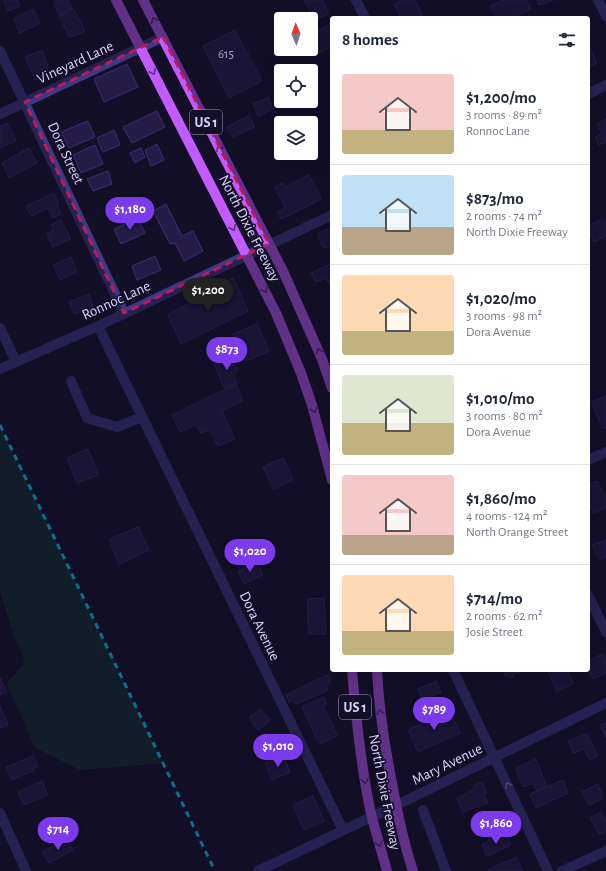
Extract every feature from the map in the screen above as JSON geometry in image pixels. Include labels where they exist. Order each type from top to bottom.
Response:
[{"type":"main road","name":"North Dixie Freeway","points":[[116,0],[276,313],[301,373],[316,419],[330,472]]},
{"type":"main road","name":"North Dixie Freeway","points":[[143,0],[269,244],[308,326],[330,382]]},
{"type":"main road","name":"North Dixie Freeway","points":[[352,672],[363,769],[372,817],[387,871]]},
{"type":"main road","name":"North Dixie Freeway","points":[[377,672],[383,731],[396,806],[413,871]]},
{"type":"street","points":[[356,0],[364,16]]},
{"type":"street","points":[[598,0],[606,16]]},
{"type":"street","name":"Vineyard Lane","points":[[0,114],[163,38]]},
{"type":"street","name":"Dora Street","points":[[0,51],[124,313]]},
{"type":"street","points":[[590,93],[606,86]]},
{"type":"street","name":"Ronnoc Lane","points":[[0,369],[98,326],[269,244],[330,217]]},
{"type":"street","name":"Dora Avenue","points":[[98,326],[343,830]]},
{"type":"street","points":[[0,328],[16,362]]},
{"type":"street","points":[[71,381],[87,418],[117,427],[142,417]]},
{"type":"street","points":[[590,459],[606,452]]},
{"type":"street","points":[[590,599],[606,632]]},
{"type":"street","points":[[454,672],[494,758],[525,819],[548,871]]},
{"type":"street","name":"Mary Avenue","points":[[258,871],[606,704]]},
{"type":"street","points":[[423,810],[446,871]]},
{"type":"street","points":[[0,813],[26,871]]},
{"type":"street","points":[[562,871],[606,851]]},
{"type":"highlighted area","points":[[163,37],[269,244],[124,313],[25,102]]},
{"type":"green space","points":[[0,427],[163,763],[80,770],[34,747],[7,683],[25,662],[13,633],[0,592]]},
{"type":"building","points":[[3,0],[17,0],[20,6],[8,11]]},
{"type":"building","points":[[57,0],[68,0],[72,9],[59,15],[53,2]]},
{"type":"building","points":[[304,0],[322,0],[329,14],[318,18],[318,12],[310,12]]},
{"type":"building","points":[[403,0],[415,0],[423,16],[400,16],[394,4]]},
{"type":"building","points":[[504,0],[526,0],[531,9],[516,16],[495,16],[490,6]]},
{"type":"building","points":[[537,0],[553,0],[539,5]]},
{"type":"building","points":[[73,8],[85,31],[70,38],[59,16]]},
{"type":"building","points":[[33,9],[40,23],[20,33],[13,19]]},
{"type":"building","points":[[330,24],[330,47],[318,53],[318,30]]},
{"type":"building","points":[[235,30],[262,81],[229,98],[203,46]]},
{"type":"building","points":[[590,48],[597,63],[590,66]]},
{"type":"building","points":[[42,50],[48,67],[44,70],[45,76],[35,80],[25,57]]},
{"type":"building","points":[[127,64],[138,87],[104,102],[94,79]]},
{"type":"building","points":[[268,97],[273,109],[258,116],[253,104]]},
{"type":"building","points":[[157,111],[165,127],[132,143],[123,127]]},
{"type":"building","points":[[249,116],[255,127],[232,137],[227,127]]},
{"type":"building","points":[[606,119],[606,142],[599,145],[595,137],[602,134],[597,124]]},
{"type":"building","points":[[88,121],[95,137],[69,148],[61,132]]},
{"type":"building","points":[[7,123],[16,141],[0,148],[0,126]]},
{"type":"building","points":[[114,130],[120,145],[103,152],[97,138]]},
{"type":"building","points":[[157,144],[164,160],[151,166],[145,150]]},
{"type":"building","points":[[95,145],[103,164],[81,173],[73,155]]},
{"type":"building","points":[[29,148],[37,163],[9,178],[2,163]]},
{"type":"building","points":[[141,148],[145,157],[135,163],[130,153]]},
{"type":"building","points":[[108,171],[112,184],[93,191],[87,179]]},
{"type":"building","points":[[309,175],[321,199],[281,219],[277,212],[285,208],[275,187],[283,183],[285,187]]},
{"type":"building","points":[[54,193],[59,204],[57,205],[61,214],[53,218],[47,208],[31,216],[26,206]]},
{"type":"building","points":[[166,204],[182,236],[193,231],[203,251],[184,261],[175,243],[170,244],[153,211]]},
{"type":"building","points":[[138,218],[145,233],[121,244],[114,229]]},
{"type":"building","points":[[604,219],[606,224],[606,236],[594,242],[590,234],[590,225]]},
{"type":"building","points":[[61,220],[71,239],[53,247],[47,234],[54,230],[51,225]]},
{"type":"building","points":[[330,228],[330,246],[323,248],[317,234]]},
{"type":"building","points":[[155,256],[161,270],[137,280],[132,266]]},
{"type":"building","points":[[71,257],[77,272],[60,280],[53,265]]},
{"type":"building","points":[[330,264],[330,285],[326,278],[316,282],[311,273]]},
{"type":"building","points":[[233,278],[248,311],[181,344],[168,314],[208,295],[209,299],[218,295],[214,287]]},
{"type":"building","points":[[89,294],[93,307],[74,314],[69,302]]},
{"type":"building","points":[[257,324],[269,351],[246,361],[233,334]]},
{"type":"building","points":[[230,355],[238,370],[233,374],[237,383],[224,388],[214,363]]},
{"type":"building","points":[[236,384],[243,401],[222,411],[235,439],[218,446],[210,430],[201,433],[196,425],[180,432],[172,415]]},
{"type":"building","points":[[606,396],[606,429],[605,427],[603,428],[591,402]]},
{"type":"building","points":[[88,449],[98,475],[77,483],[67,458]]},
{"type":"building","points":[[283,458],[293,480],[274,489],[263,467]]},
{"type":"building","points":[[597,481],[606,498],[606,507],[594,513],[590,506],[590,484]]},
{"type":"building","points":[[138,527],[149,550],[119,564],[109,539]]},
{"type":"building","points":[[606,540],[606,557],[599,560],[592,545]]},
{"type":"building","points":[[257,562],[263,575],[244,584],[238,571]]},
{"type":"building","points":[[324,598],[326,634],[309,634],[307,599]]},
{"type":"building","points":[[602,654],[606,663],[606,673],[593,679],[590,672],[590,660]]},
{"type":"building","points":[[505,672],[514,672],[513,678],[504,675]]},
{"type":"building","points":[[548,672],[568,672],[573,684],[557,691]]},
{"type":"building","points":[[327,675],[330,676],[330,682],[327,684],[327,691],[296,704],[294,700],[289,702],[286,695]]},
{"type":"building","points":[[0,678],[7,692],[0,695]]},
{"type":"building","points":[[436,681],[441,692],[423,700],[418,689]]},
{"type":"building","points":[[324,697],[327,704],[323,705],[337,736],[319,744],[302,707]]},
{"type":"building","points":[[0,706],[8,725],[0,728]]},
{"type":"building","points":[[261,709],[270,721],[258,730],[249,717]]},
{"type":"building","points":[[449,710],[460,733],[418,752],[408,730]]},
{"type":"building","points":[[606,723],[606,737],[600,725]]},
{"type":"building","points":[[587,734],[598,756],[590,760],[584,749],[574,753],[568,741]]},
{"type":"building","points":[[283,755],[290,772],[272,780],[265,763]]},
{"type":"building","points":[[33,756],[38,766],[33,769],[33,771],[12,780],[6,767]]},
{"type":"building","points":[[536,759],[547,787],[537,791],[533,783],[523,787],[516,768]]},
{"type":"building","points":[[563,780],[568,793],[536,808],[530,794]]},
{"type":"building","points":[[42,781],[48,795],[24,805],[18,792]]},
{"type":"building","points":[[482,782],[487,793],[484,794],[488,803],[463,812],[457,798],[474,790],[473,786]]},
{"type":"building","points":[[598,784],[603,798],[589,805],[582,792]]},
{"type":"building","points":[[313,796],[324,821],[304,830],[293,805]]},
{"type":"building","points":[[601,812],[606,821],[606,831],[600,834],[590,818]]},
{"type":"building","points":[[495,813],[500,826],[483,834],[478,820]]},
{"type":"building","points":[[505,833],[511,845],[487,856],[482,844]]},
{"type":"building","points":[[66,839],[73,850],[49,863],[42,852]]},
{"type":"building","points":[[516,857],[523,871],[488,870]]},
{"type":"railway","points":[[0,425],[215,871]]}]
